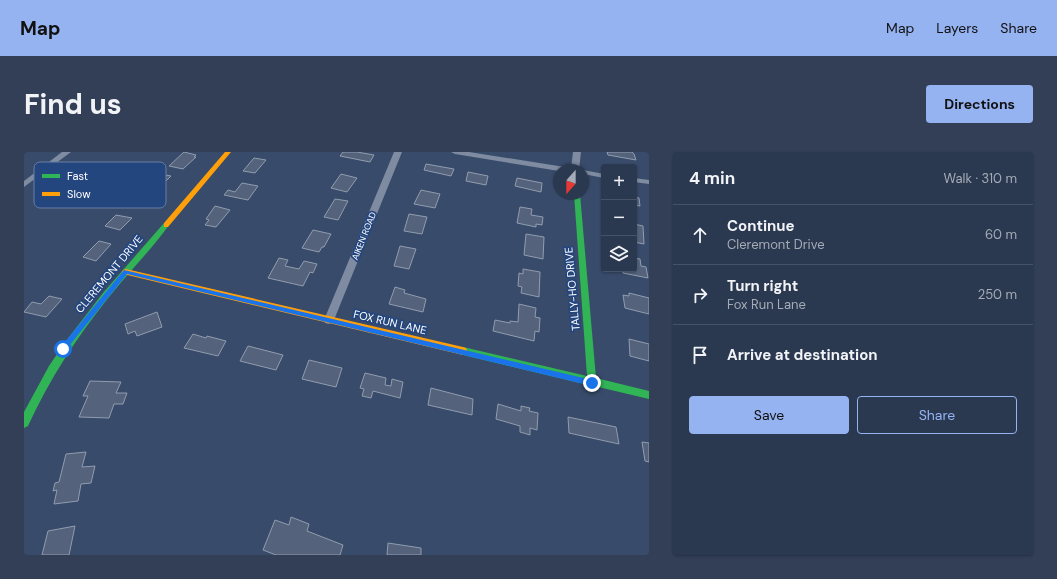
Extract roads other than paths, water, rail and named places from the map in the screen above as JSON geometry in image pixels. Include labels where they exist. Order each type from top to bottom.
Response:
[{"type":"street","points":[[54,162],[67,152]]},
{"type":"street","name":"CLEREMONT DRIVE","points":[[24,423],[31,404],[47,373],[63,349],[228,152]]},
{"type":"street","name":"AIKEN ROAD","points":[[330,320],[398,152]]},
{"type":"street","points":[[456,152],[553,167]]},
{"type":"street","points":[[576,164],[577,152]]},
{"type":"street","points":[[589,173],[601,175]]},
{"type":"street","points":[[24,185],[34,177]]},
{"type":"street","points":[[637,180],[649,182]]},
{"type":"street","name":"TALLY-HO DRIVE","points":[[577,200],[592,383]]},
{"type":"street","name":"FOX RUN LANE","points":[[126,272],[592,383],[649,395]]}]
